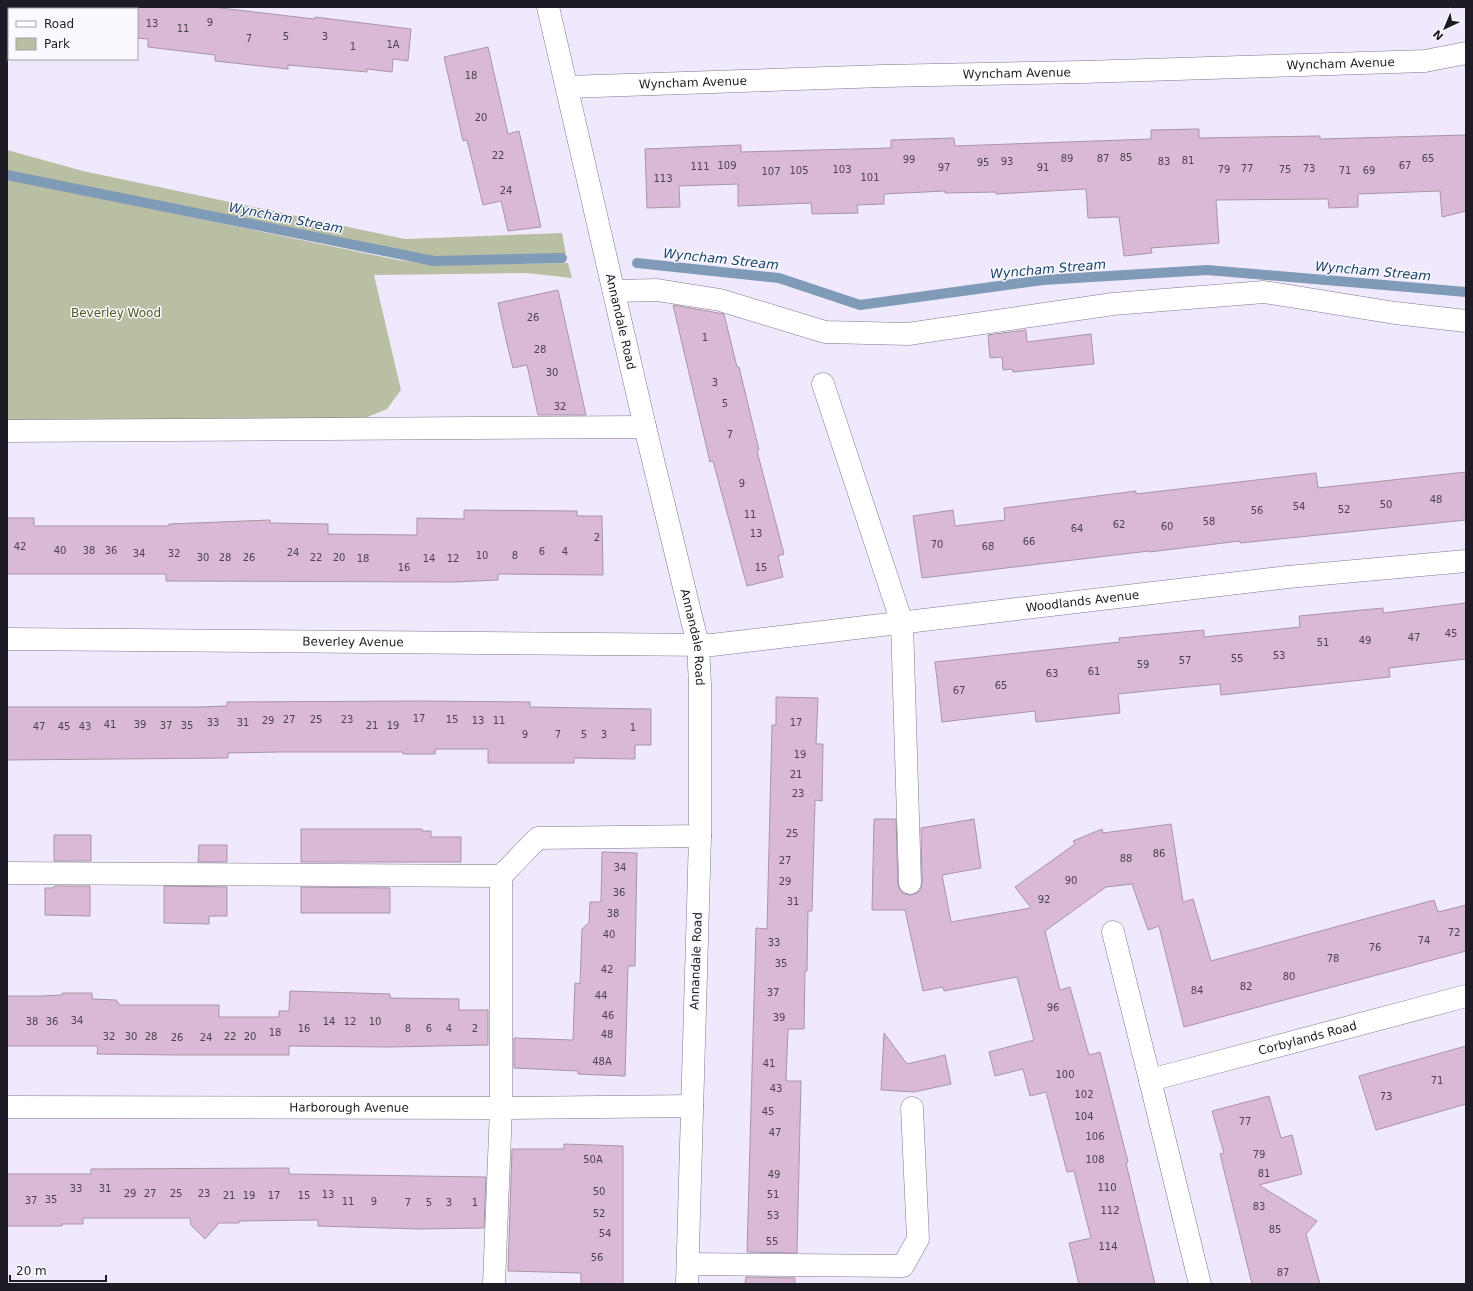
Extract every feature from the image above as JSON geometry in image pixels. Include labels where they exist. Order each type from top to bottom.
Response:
[{"type":"street","name":"Annandale Road","points":[[548,7],[645,428],[698,645],[700,685],[700,836],[687,1274]]},
{"type":"street","name":"Wyncham Avenue","points":[[567,87],[875,76],[1091,72],[1425,61],[1466,52]]},
{"type":"street","points":[[612,287],[657,290],[720,300],[825,332],[908,334],[1113,304],[1264,292],[1395,313],[1466,321]]},
{"type":"street","points":[[823,384],[902,623],[910,883]]},
{"type":"street","points":[[7,431],[645,428]]},
{"type":"street","name":"Woodlands Avenue","points":[[698,645],[712,645],[1288,577],[1466,561]]},
{"type":"street","name":"Beverley Avenue","points":[[7,638],[698,645]]},
{"type":"street","points":[[494,1284],[501,1108],[501,876],[538,838],[700,836]]},
{"type":"street","points":[[7,873],[501,876]]},
{"type":"street","points":[[1114,932],[1200,1284]]},
{"type":"street","name":"Corbylands Road","points":[[1150,1080],[1466,996]]},
{"type":"street","name":"Harborough Avenue","points":[[7,1107],[501,1108],[692,1106]]},
{"type":"street","points":[[687,1274],[903,1266],[918,1239],[912,1108]]},
{"type":"green space","points":[[7,150],[83,171],[405,239],[562,233],[566,254],[436,257],[405,255],[7,173]]},
{"type":"green space","name":"Beverley Wood","points":[[7,179],[398,260],[436,265],[568,263],[572,278],[526,273],[374,275],[401,390],[387,409],[355,422],[7,422]]},
{"type":"building","points":[[212,7],[314,19],[315,17],[411,29],[408,61],[393,59],[392,72],[367,69],[367,72],[288,65],[288,69],[215,61],[215,55],[148,47],[148,39],[138,38],[137,8]]},
{"type":"building","points":[[488,47],[508,134],[519,131],[541,227],[508,231],[501,201],[483,205],[467,140],[463,141],[444,57]]},
{"type":"building","points":[[1199,129],[1199,138],[1320,136],[1320,139],[1466,135],[1466,211],[1442,217],[1440,191],[1358,194],[1358,207],[1329,208],[1328,199],[1216,200],[1219,243],[1151,248],[1152,253],[1124,256],[1119,217],[1088,218],[1086,189],[996,194],[996,192],[945,193],[945,191],[884,194],[884,204],[857,205],[858,213],[812,214],[811,203],[738,206],[738,184],[679,186],[680,207],[647,208],[645,149],[741,145],[741,152],[891,148],[891,140],[954,138],[955,146],[1151,139],[1151,130]]},
{"type":"building","points":[[558,290],[586,415],[538,415],[527,365],[513,368],[507,344],[498,303]]},
{"type":"building","points":[[673,305],[724,314],[737,367],[739,367],[759,450],[757,451],[784,554],[778,556],[783,577],[747,586],[713,461],[710,462]]},
{"type":"building","points":[[1026,330],[1027,342],[1091,334],[1094,364],[1013,372],[1012,369],[1003,370],[1002,357],[990,358],[988,335]]},
{"type":"building","points":[[1466,472],[1466,520],[1240,543],[1240,541],[922,578],[913,516],[953,510],[955,526],[1005,520],[1004,508],[1136,491],[1136,494],[1316,473],[1318,488]]},
{"type":"building","points":[[464,510],[577,511],[577,516],[602,516],[603,575],[498,574],[498,580],[455,582],[166,581],[166,574],[7,574],[7,518],[34,518],[34,526],[169,526],[169,524],[270,520],[270,523],[328,524],[328,534],[417,535],[417,518],[464,519]]},
{"type":"building","points":[[1466,603],[1466,659],[1389,668],[1390,677],[1221,695],[1220,684],[1167,689],[1118,694],[1120,713],[1036,722],[1035,711],[942,722],[935,662],[1120,642],[1119,638],[1204,630],[1204,637],[1300,627],[1299,616],[1383,608],[1383,613]]},
{"type":"building","points":[[776,697],[818,698],[816,744],[823,744],[822,801],[815,800],[812,911],[808,911],[804,1029],[788,1029],[786,1081],[801,1081],[797,1253],[747,1252],[756,928],[767,929],[772,725],[776,725]]},
{"type":"building","points":[[227,702],[530,702],[530,707],[651,709],[651,745],[635,745],[635,759],[574,758],[574,763],[488,763],[488,749],[436,749],[435,754],[403,754],[403,752],[279,752],[228,753],[228,758],[7,760],[7,707],[198,707],[227,706]]},
{"type":"building","points":[[874,819],[896,819],[898,884],[900,890],[904,894],[910,895],[917,893],[921,889],[922,883],[921,828],[974,819],[981,868],[942,875],[951,922],[1031,908],[1015,887],[1075,844],[1073,841],[1102,829],[1103,833],[1171,824],[1183,902],[1193,899],[1211,961],[1434,900],[1438,912],[1466,905],[1466,951],[1184,1027],[1159,926],[1148,930],[1132,884],[1106,887],[1045,931],[1060,990],[1070,987],[1089,1055],[1100,1052],[1128,1162],[1126,1163],[1155,1284],[1079,1284],[1069,1243],[1091,1238],[1074,1171],[1067,1172],[1046,1092],[1030,1096],[1023,1069],[995,1076],[989,1052],[1034,1040],[1017,977],[944,991],[943,987],[923,991],[905,910],[872,910]]},
{"type":"building","points":[[301,829],[422,829],[422,831],[431,831],[431,837],[461,837],[461,862],[301,862]]},
{"type":"building","points":[[54,835],[91,835],[91,861],[54,861]]},
{"type":"building","points":[[199,845],[227,845],[227,862],[198,862]]},
{"type":"building","points":[[602,852],[637,853],[635,966],[628,966],[625,1076],[578,1074],[578,1071],[514,1068],[514,1038],[573,1040],[575,983],[580,984],[582,929],[589,923],[590,902],[601,902]]},
{"type":"building","points":[[54,886],[90,886],[90,916],[45,915],[45,888],[53,888]]},
{"type":"building","points":[[164,886],[227,887],[227,916],[209,916],[209,924],[164,923]]},
{"type":"building","points":[[301,887],[390,888],[390,913],[301,913]]},
{"type":"building","points":[[290,991],[390,994],[390,998],[459,999],[459,1010],[488,1010],[488,1045],[390,1047],[289,1046],[289,1055],[97,1054],[98,1046],[7,1046],[7,996],[42,996],[62,995],[62,993],[92,993],[92,999],[116,1000],[120,1005],[219,1005],[219,1017],[279,1017],[279,1011],[289,1011]]},
{"type":"building","points":[[884,1033],[907,1064],[945,1055],[951,1084],[914,1092],[881,1090]]},
{"type":"building","points":[[1466,1046],[1466,1104],[1376,1130],[1359,1076]]},
{"type":"building","points":[[1269,1096],[1281,1138],[1292,1135],[1302,1174],[1259,1185],[1317,1221],[1306,1234],[1320,1284],[1252,1284],[1220,1154],[1224,1153],[1212,1111]]},
{"type":"building","points":[[564,1144],[623,1146],[623,1284],[581,1284],[581,1273],[508,1271],[512,1149],[564,1149]]},
{"type":"building","points":[[289,1168],[289,1174],[486,1177],[484,1228],[419,1229],[318,1226],[318,1220],[239,1221],[239,1223],[219,1223],[205,1239],[191,1225],[190,1218],[83,1218],[83,1224],[62,1224],[62,1226],[7,1226],[7,1174],[91,1174],[91,1169]]},
{"type":"building","points":[[746,1277],[795,1278],[795,1284],[745,1284]]},
{"type":"waterway","name":"Wyncham Stream","points":[[7,175],[434,261],[562,258]]},
{"type":"waterway","name":"Wyncham Stream","points":[[637,263],[779,278],[860,305],[1043,280],[1207,270],[1466,292]]}]
